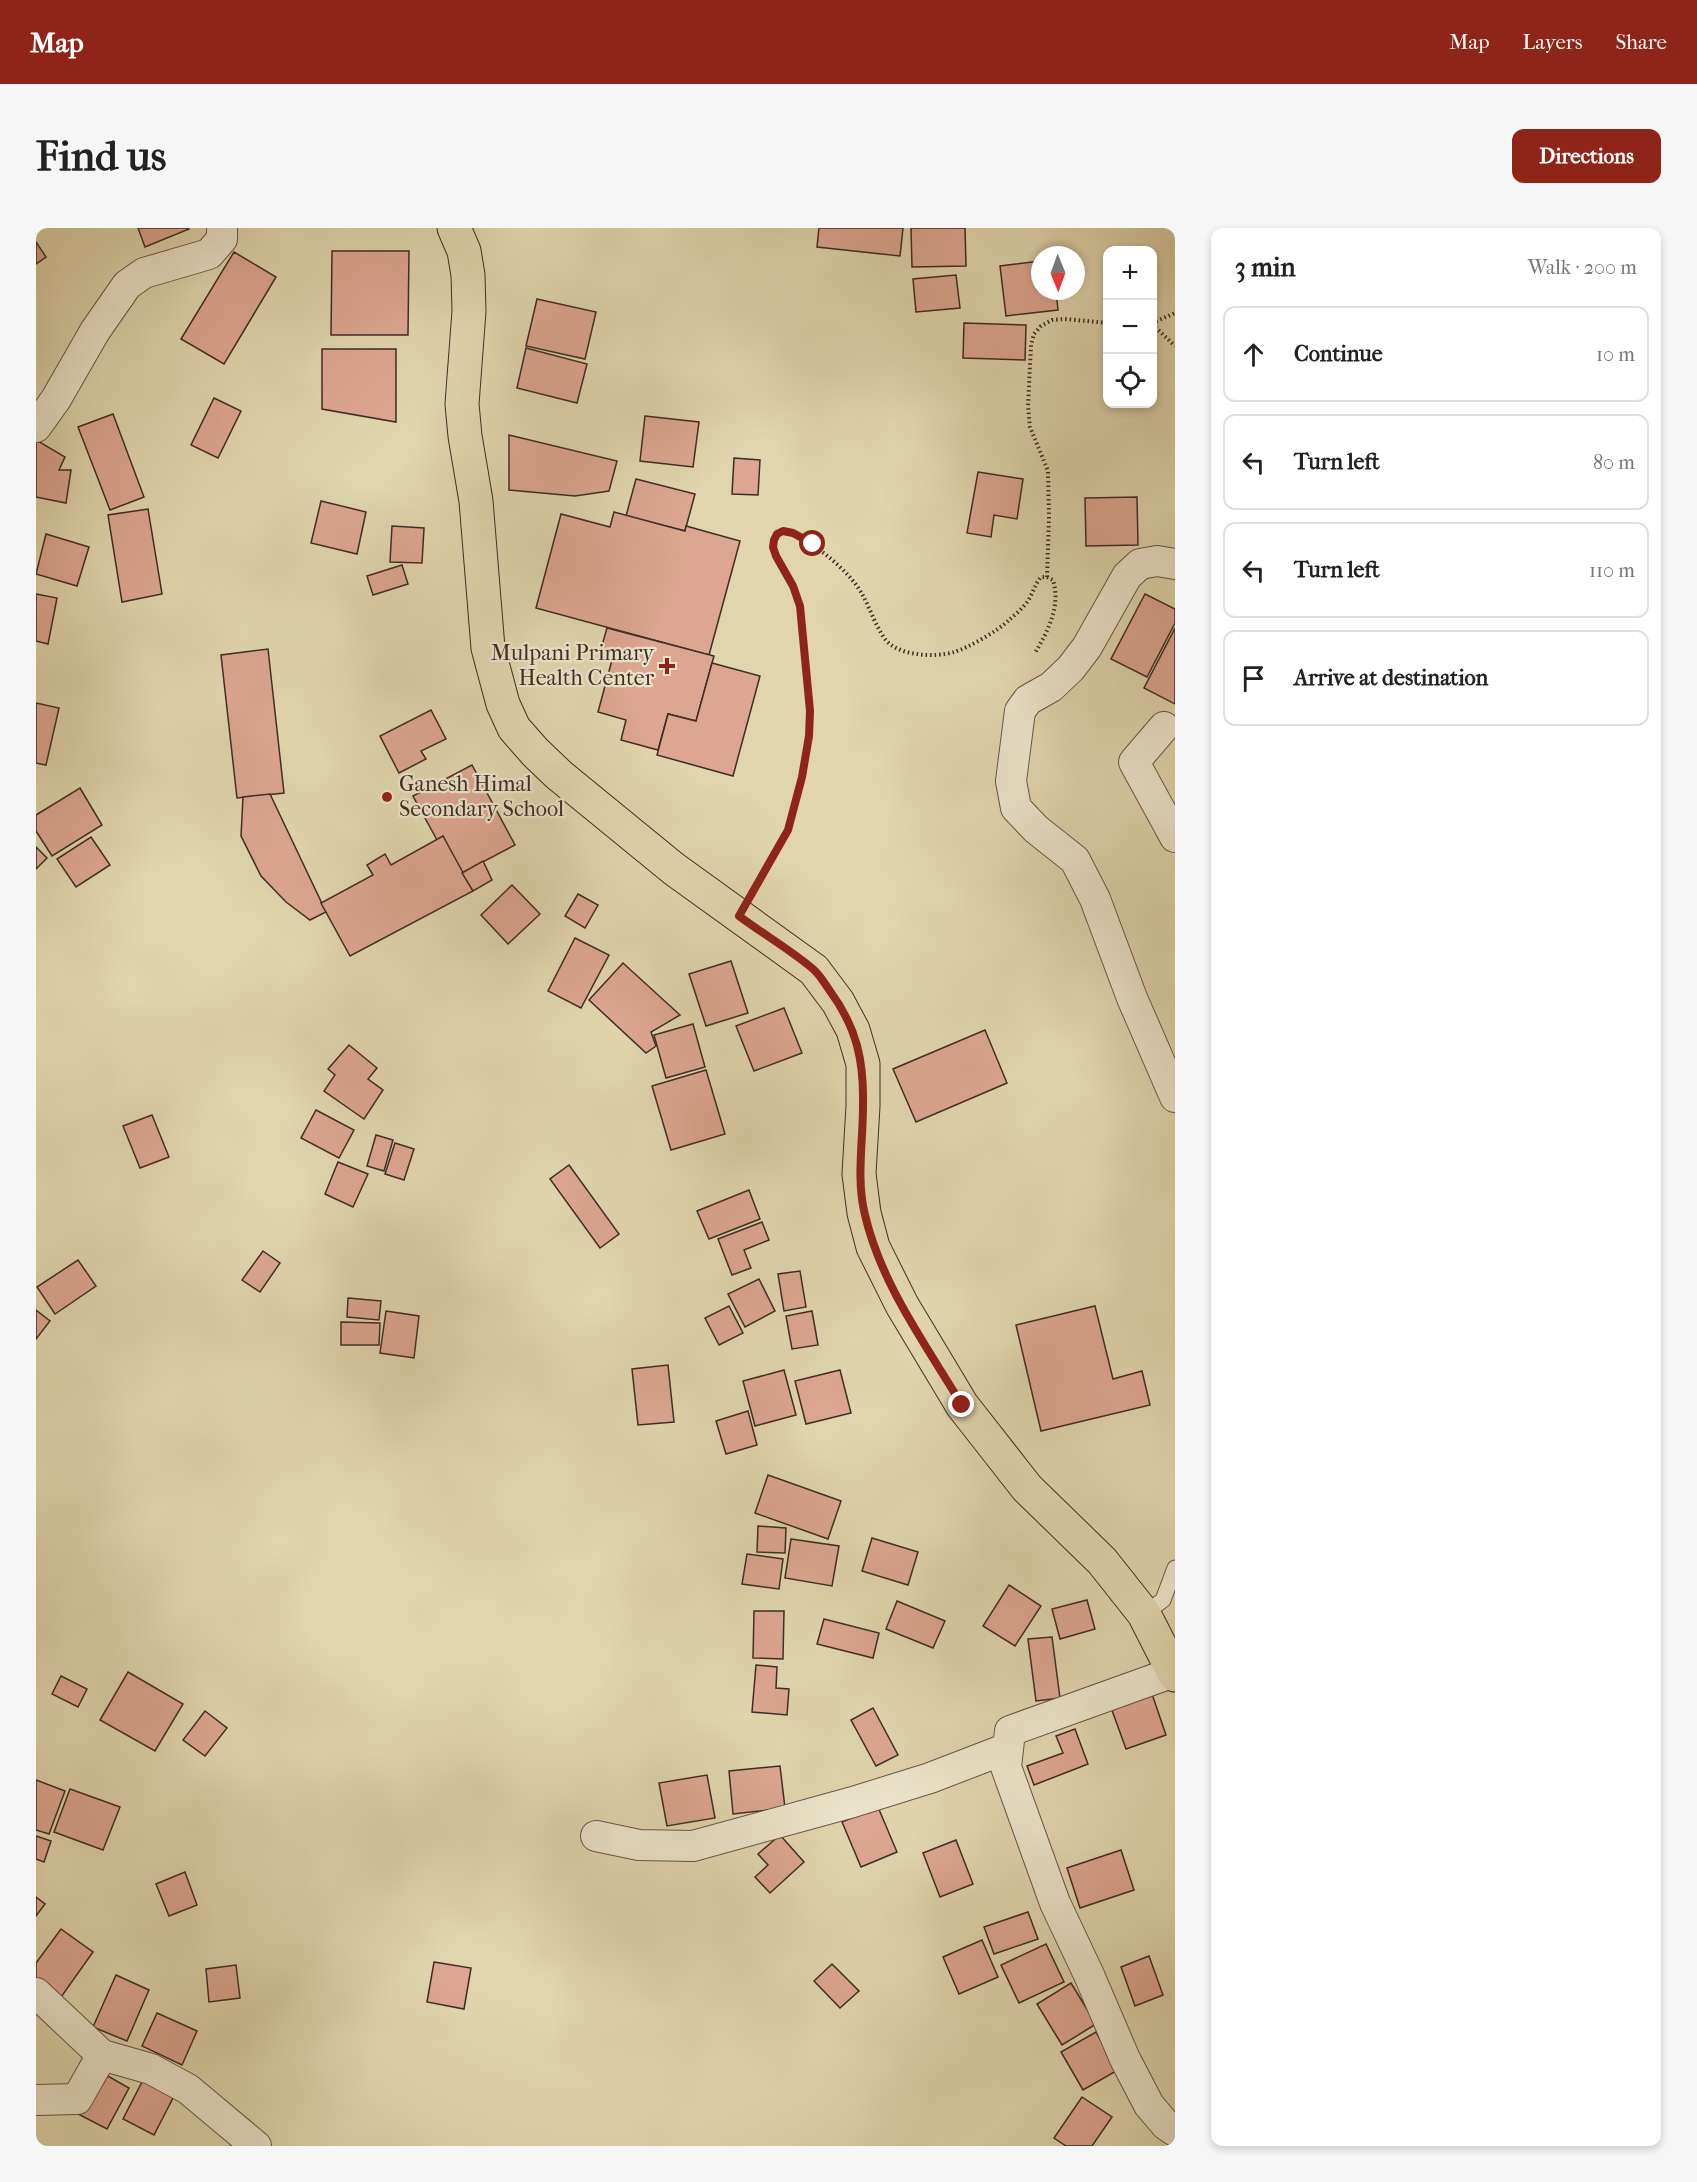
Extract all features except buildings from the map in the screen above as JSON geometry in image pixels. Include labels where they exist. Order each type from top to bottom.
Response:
[{"type":"main road","points":[[454,228],[464,251],[468,275],[469,311],[462,404],[476,501],[488,648],[503,704],[514,728],[559,775],[674,869],[814,970],[838,1002],[853,1030],[863,1064],[859,1174],[864,1213],[873,1247],[902,1305],[962,1405],[1027,1488],[1102,1561],[1144,1614],[1175,1674]]},
{"type":"street","points":[[36,427],[56,399],[95,331],[127,285],[144,273],[209,254],[222,239],[222,228]]},
{"type":"street","points":[[1175,564],[1157,561],[1140,564],[1127,576],[1087,647],[1071,668],[1051,687],[1028,700],[1020,711],[1011,781],[1016,808],[1036,829],[1075,860],[1095,899],[1132,998],[1175,1097]]},
{"type":"street","points":[[1164,727],[1134,762],[1175,837]]},
{"type":"street","points":[[1175,1674],[1010,1731],[1006,1767],[1055,1903],[1125,2059],[1149,2105],[1166,2125],[1175,2131]]},
{"type":"street","points":[[596,1836],[639,1845],[693,1846],[886,1792],[1008,1748]]},
{"type":"street","points":[[36,1993],[102,2055],[151,2069],[188,2090],[256,2146]]},
{"type":"street","points":[[36,2100],[77,2099],[102,2055]]},
{"type":"lane","points":[[1144,1614],[1163,1599],[1175,1568]]},
{"type":"path","points":[[1157,322],[1175,313]]},
{"type":"path","points":[[1047,577],[1048,471],[1030,427],[1028,406],[1031,345],[1034,334],[1041,326],[1052,320],[1103,323]]},
{"type":"path","points":[[1157,328],[1175,346]]},
{"type":"path","points":[[739,916],[788,830],[802,777],[809,736],[810,711],[800,606],[793,586],[773,547],[777,534],[783,531],[793,533],[813,544],[852,578],[886,640],[909,653],[953,652],[973,643],[1007,622],[1028,601],[1041,577],[1047,577],[1053,580],[1056,589],[1054,608],[1049,628],[1033,658]]},
{"type":"place","name":"Mulpani Primary Health Center","points":[[667,666]]},
{"type":"place","name":"Ganesh Himal Secondary School","points":[[387,797]]},
{"type":"route","points":[[813,544],[793,533],[783,531],[777,534],[774,540],[773,547],[776,556],[793,586],[800,606],[810,711],[809,736],[802,777],[788,830],[739,916],[814,970],[838,1002],[853,1030],[863,1064],[859,1174],[864,1213],[873,1247],[902,1305],[962,1405]]}]
